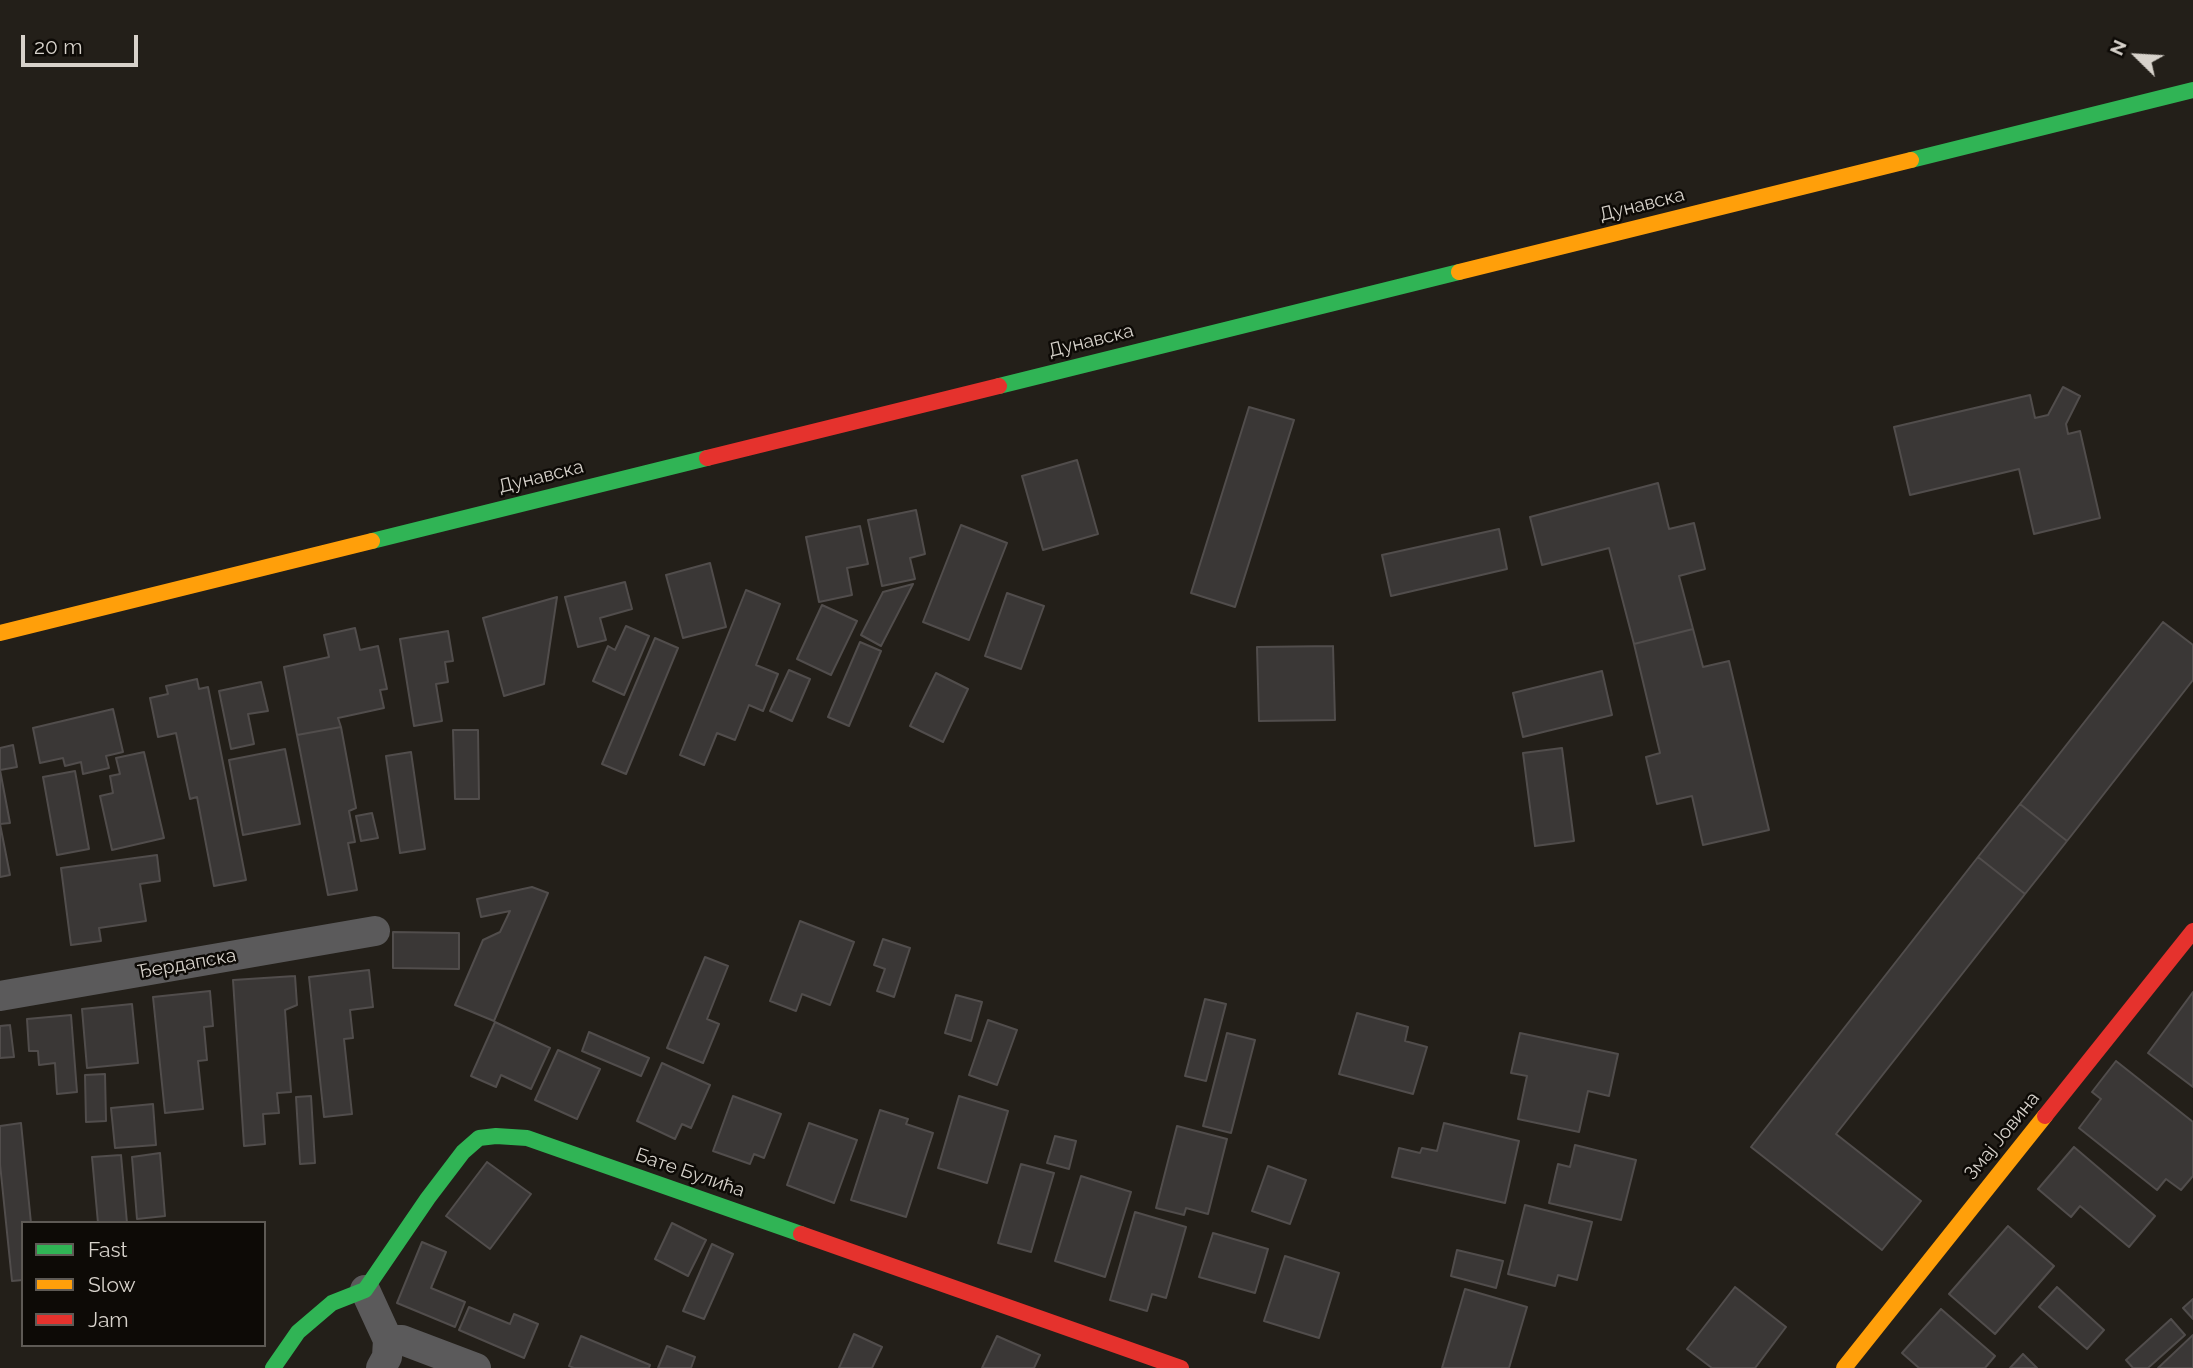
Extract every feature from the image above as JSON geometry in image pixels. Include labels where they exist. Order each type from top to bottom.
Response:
[{"type":"street","name":"Дунавска","points":[[0,633],[2193,90]]},
{"type":"street","name":"Ђердапска","points":[[0,996],[375,931]]},
{"type":"street","name":"Змај Јовина","points":[[1844,1368],[2193,931]]},
{"type":"street","name":"Бате Булића","points":[[365,1290],[463,1152],[479,1138],[527,1138],[1181,1368]]},
{"type":"street","points":[[273,1368],[298,1332],[332,1303],[365,1290],[385,1354],[402,1340],[476,1368]]},
{"type":"building","points":[[2063,387],[2080,396],[2066,424],[2068,434],[2080,431],[2100,518],[2034,534],[2019,469],[1910,495],[1894,427],[2030,395],[2035,418],[2048,415]]},
{"type":"building","points":[[1249,407],[1294,420],[1235,607],[1191,593]]},
{"type":"building","points":[[1077,460],[1098,534],[1043,550],[1022,476]]},
{"type":"building","points":[[1658,483],[1669,529],[1694,523],[1705,569],[1679,576],[1693,629],[1634,644],[1609,548],[1542,565],[1530,517]]},
{"type":"building","points":[[916,510],[925,554],[910,558],[915,579],[882,586],[868,520]]},
{"type":"building","points":[[961,525],[1007,543],[969,640],[923,622]]},
{"type":"building","points":[[860,526],[868,564],[847,568],[852,595],[819,602],[806,537]]},
{"type":"building","points":[[1499,529],[1507,569],[1391,596],[1382,555]]},
{"type":"building","points":[[710,563],[726,627],[683,638],[666,575]]},
{"type":"building","points":[[625,582],[632,609],[600,618],[606,640],[578,647],[565,597]]},
{"type":"building","points":[[913,584],[881,646],[861,635],[883,592]]},
{"type":"building","points":[[746,590],[780,604],[756,665],[778,674],[763,711],[749,705],[735,740],[717,733],[704,765],[680,755]]},
{"type":"building","points":[[1007,593],[1044,606],[1021,669],[985,656]]},
{"type":"building","points":[[557,597],[544,684],[504,696],[483,618]]},
{"type":"building","points":[[822,605],[857,621],[831,675],[797,659]]},
{"type":"building","points":[[2163,622],[2193,645],[2193,680],[2067,841],[2020,804]]},
{"type":"building","points":[[626,626],[649,636],[624,695],[593,681],[608,646],[615,650]]},
{"type":"building","points":[[355,628],[360,650],[378,646],[387,689],[380,690],[384,708],[338,718],[341,727],[297,735],[284,667],[329,657],[324,635]]},
{"type":"building","points":[[1693,629],[1703,667],[1729,661],[1769,830],[1703,845],[1692,796],[1657,804],[1646,757],[1660,753],[1634,644]]},
{"type":"building","points":[[448,631],[453,661],[445,662],[448,682],[436,684],[442,721],[414,726],[400,639]]},
{"type":"building","points":[[655,638],[678,648],[626,774],[602,764]]},
{"type":"building","points":[[860,642],[881,651],[849,726],[828,717]]},
{"type":"building","points":[[1333,646],[1335,720],[1259,721],[1257,647]]},
{"type":"building","points":[[789,670],[810,679],[792,721],[770,711]]},
{"type":"building","points":[[1602,671],[1612,715],[1523,737],[1513,693]]},
{"type":"building","points":[[936,673],[968,689],[943,742],[910,726]]},
{"type":"building","points":[[197,679],[199,689],[208,687],[246,880],[214,886],[197,797],[190,799],[176,733],[158,737],[150,698],[168,694],[166,686]]},
{"type":"building","points":[[261,682],[268,711],[248,714],[254,744],[231,749],[219,691]]},
{"type":"building","points":[[113,709],[123,752],[106,756],[109,768],[83,774],[81,762],[65,766],[63,758],[40,763],[33,728]]},
{"type":"building","points":[[341,727],[356,808],[349,811],[355,842],[348,843],[357,890],[328,895],[297,735]]},
{"type":"building","points":[[453,730],[478,730],[479,799],[455,799]]},
{"type":"building","points":[[13,745],[17,767],[0,770],[0,748]]},
{"type":"building","points":[[1562,748],[1574,841],[1535,846],[1523,753]]},
{"type":"building","points":[[285,749],[300,824],[243,835],[229,760]]},
{"type":"building","points":[[144,752],[164,838],[112,850],[100,796],[113,793],[110,776],[120,774],[116,758]]},
{"type":"building","points":[[411,752],[425,849],[400,853],[386,756]]},
{"type":"building","points":[[0,770],[10,823],[0,824]]},
{"type":"building","points":[[75,771],[89,849],[57,855],[43,777]]},
{"type":"building","points":[[2020,804],[2067,841],[2025,894],[1978,857]]},
{"type":"building","points":[[372,813],[378,838],[361,841],[356,816]]},
{"type":"building","points":[[0,824],[10,875],[0,877]]},
{"type":"building","points":[[157,855],[160,881],[140,884],[146,921],[99,928],[101,941],[71,945],[61,868]]},
{"type":"building","points":[[1978,857],[2025,894],[1836,1134],[1921,1201],[1882,1250],[1751,1147]]},
{"type":"building","points":[[532,887],[548,893],[494,1021],[455,1005],[483,940],[500,932],[510,911],[481,917],[477,899]]},
{"type":"building","points":[[800,921],[854,942],[830,1005],[802,994],[796,1011],[770,1001]]},
{"type":"building","points":[[393,932],[459,933],[459,969],[393,968]]},
{"type":"building","points":[[883,939],[910,948],[894,997],[877,991],[885,969],[874,965]]},
{"type":"building","points":[[705,957],[728,966],[707,1019],[719,1024],[703,1063],[667,1048]]},
{"type":"building","points":[[369,970],[373,1007],[350,1010],[353,1038],[344,1039],[352,1114],[324,1117],[309,977]]},
{"type":"building","points":[[295,976],[297,1005],[285,1010],[291,1092],[277,1093],[279,1113],[263,1114],[265,1144],[244,1146],[233,980]]},
{"type":"building","points":[[210,991],[213,1026],[204,1027],[207,1060],[198,1061],[203,1109],[165,1113],[153,997]]},
{"type":"building","points":[[2193,992],[2193,1087],[2148,1053]]},
{"type":"building","points":[[956,995],[982,1002],[971,1041],[945,1033]]},
{"type":"building","points":[[1205,999],[1226,1004],[1206,1081],[1185,1076]]},
{"type":"building","points":[[132,1004],[138,1063],[87,1068],[82,1009]]},
{"type":"building","points":[[1357,1013],[1408,1027],[1405,1041],[1427,1047],[1413,1094],[1339,1074]]},
{"type":"building","points":[[71,1015],[77,1092],[57,1094],[55,1063],[39,1065],[38,1051],[29,1051],[27,1019]]},
{"type":"building","points":[[988,1020],[1017,1030],[997,1085],[969,1075]]},
{"type":"building","points":[[495,1022],[550,1048],[531,1089],[501,1075],[496,1087],[471,1076]]},
{"type":"building","points":[[10,1025],[14,1057],[0,1058],[0,1026]]},
{"type":"building","points":[[589,1032],[649,1058],[641,1076],[582,1051]]},
{"type":"building","points":[[1227,1033],[1255,1040],[1231,1133],[1203,1126]]},
{"type":"building","points":[[1520,1033],[1618,1054],[1609,1096],[1588,1091],[1579,1132],[1518,1119],[1527,1076],[1511,1073]]},
{"type":"building","points":[[558,1050],[600,1069],[577,1119],[535,1100]]},
{"type":"building","points":[[2116,1061],[2193,1122],[2193,1176],[2181,1190],[2166,1179],[2157,1190],[2079,1128],[2101,1099],[2092,1092]]},
{"type":"building","points":[[662,1063],[710,1085],[691,1128],[682,1124],[675,1139],[637,1121]]},
{"type":"building","points":[[105,1074],[106,1121],[86,1122],[85,1075]]},
{"type":"building","points":[[311,1096],[315,1163],[300,1164],[296,1097]]},
{"type":"building","points":[[733,1096],[781,1114],[764,1158],[754,1154],[750,1164],[713,1151]]},
{"type":"building","points":[[959,1096],[1008,1111],[987,1183],[938,1168]]},
{"type":"building","points":[[153,1104],[156,1145],[115,1148],[111,1108]]},
{"type":"building","points":[[880,1110],[908,1119],[906,1124],[933,1133],[906,1217],[851,1200]]},
{"type":"building","points":[[21,1123],[31,1221],[21,1221],[21,1280],[12,1281],[0,1164],[0,1126]]},
{"type":"building","points":[[809,1123],[857,1140],[834,1203],[787,1185]]},
{"type":"building","points":[[1444,1123],[1519,1141],[1505,1203],[1392,1177],[1399,1148],[1420,1153],[1422,1148],[1437,1151]]},
{"type":"building","points":[[1177,1126],[1227,1139],[1208,1214],[1186,1208],[1184,1215],[1156,1208]]},
{"type":"building","points":[[1055,1136],[1076,1141],[1069,1169],[1047,1163]]},
{"type":"building","points":[[1575,1145],[1636,1160],[1621,1220],[1549,1203],[1558,1164],[1570,1167]]},
{"type":"building","points":[[2074,1147],[2155,1216],[2129,1247],[2080,1206],[2071,1217],[2038,1189]]},
{"type":"building","points":[[160,1153],[165,1216],[137,1219],[132,1157]]},
{"type":"building","points":[[121,1155],[127,1221],[98,1221],[92,1157]]},
{"type":"building","points":[[487,1162],[531,1194],[490,1249],[446,1216]]},
{"type":"building","points":[[1021,1164],[1054,1173],[1031,1252],[998,1243]]},
{"type":"building","points":[[1268,1166],[1306,1180],[1290,1224],[1252,1211]]},
{"type":"building","points":[[1081,1176],[1131,1192],[1105,1277],[1055,1261]]},
{"type":"building","points":[[1525,1205],[1592,1222],[1577,1280],[1558,1275],[1555,1286],[1508,1274]]},
{"type":"building","points":[[1135,1212],[1186,1227],[1166,1298],[1152,1294],[1147,1311],[1110,1300]]},
{"type":"building","points":[[672,1223],[706,1240],[688,1276],[655,1259]]},
{"type":"building","points":[[2008,1226],[2054,1266],[1995,1334],[1949,1294]]},
{"type":"building","points":[[1213,1233],[1268,1249],[1255,1293],[1199,1277]]},
{"type":"building","points":[[422,1242],[446,1252],[431,1288],[465,1302],[455,1327],[397,1303]]},
{"type":"building","points":[[712,1244],[733,1254],[704,1319],[683,1311]]},
{"type":"building","points":[[1457,1250],[1503,1261],[1496,1288],[1451,1276]]},
{"type":"building","points":[[1285,1256],[1339,1273],[1319,1338],[1264,1321]]},
{"type":"building","points":[[1735,1287],[1786,1327],[1755,1368],[1712,1368],[1687,1349]]},
{"type":"building","points":[[2057,1287],[2104,1330],[2087,1349],[2039,1307]]},
{"type":"building","points":[[1465,1289],[1527,1307],[1509,1368],[1442,1368]]},
{"type":"building","points":[[2193,1299],[2193,1319],[2183,1308]]},
{"type":"building","points":[[469,1307],[510,1324],[514,1314],[538,1324],[524,1358],[459,1330]]},
{"type":"building","points":[[1941,1309],[1995,1356],[1985,1368],[1919,1368],[1902,1353]]},
{"type":"building","points":[[2171,1319],[2185,1335],[2148,1368],[2133,1368],[2126,1360]]},
{"type":"building","points":[[854,1334],[882,1347],[872,1368],[839,1368]]},
{"type":"building","points":[[2193,1335],[2193,1368],[2158,1368]]},
{"type":"building","points":[[581,1336],[650,1365],[649,1368],[569,1366]]},
{"type":"building","points":[[997,1336],[1040,1355],[1034,1368],[982,1368]]},
{"type":"building","points":[[667,1346],[695,1357],[691,1368],[658,1368]]},
{"type":"building","points":[[2023,1354],[2037,1368],[2010,1368]]},
{"type":"traffic: fast","points":[[1911,160],[2193,90]]},
{"type":"traffic: fast","points":[[999,386],[1459,272]]},
{"type":"traffic: fast","points":[[372,541],[707,458]]},
{"type":"traffic: fast","points":[[273,1368],[298,1332],[332,1303],[365,1290],[428,1198],[463,1152],[479,1138],[527,1138],[801,1234]]},
{"type":"traffic: slow","points":[[1459,272],[1911,160]]},
{"type":"traffic: slow","points":[[0,633],[372,541]]},
{"type":"traffic: slow","points":[[1844,1368],[2045,1116]]},
{"type":"traffic: jam","points":[[707,458],[999,386]]},
{"type":"traffic: jam","points":[[2045,1116],[2193,931]]},
{"type":"traffic: jam","points":[[801,1234],[1181,1368]]}]
